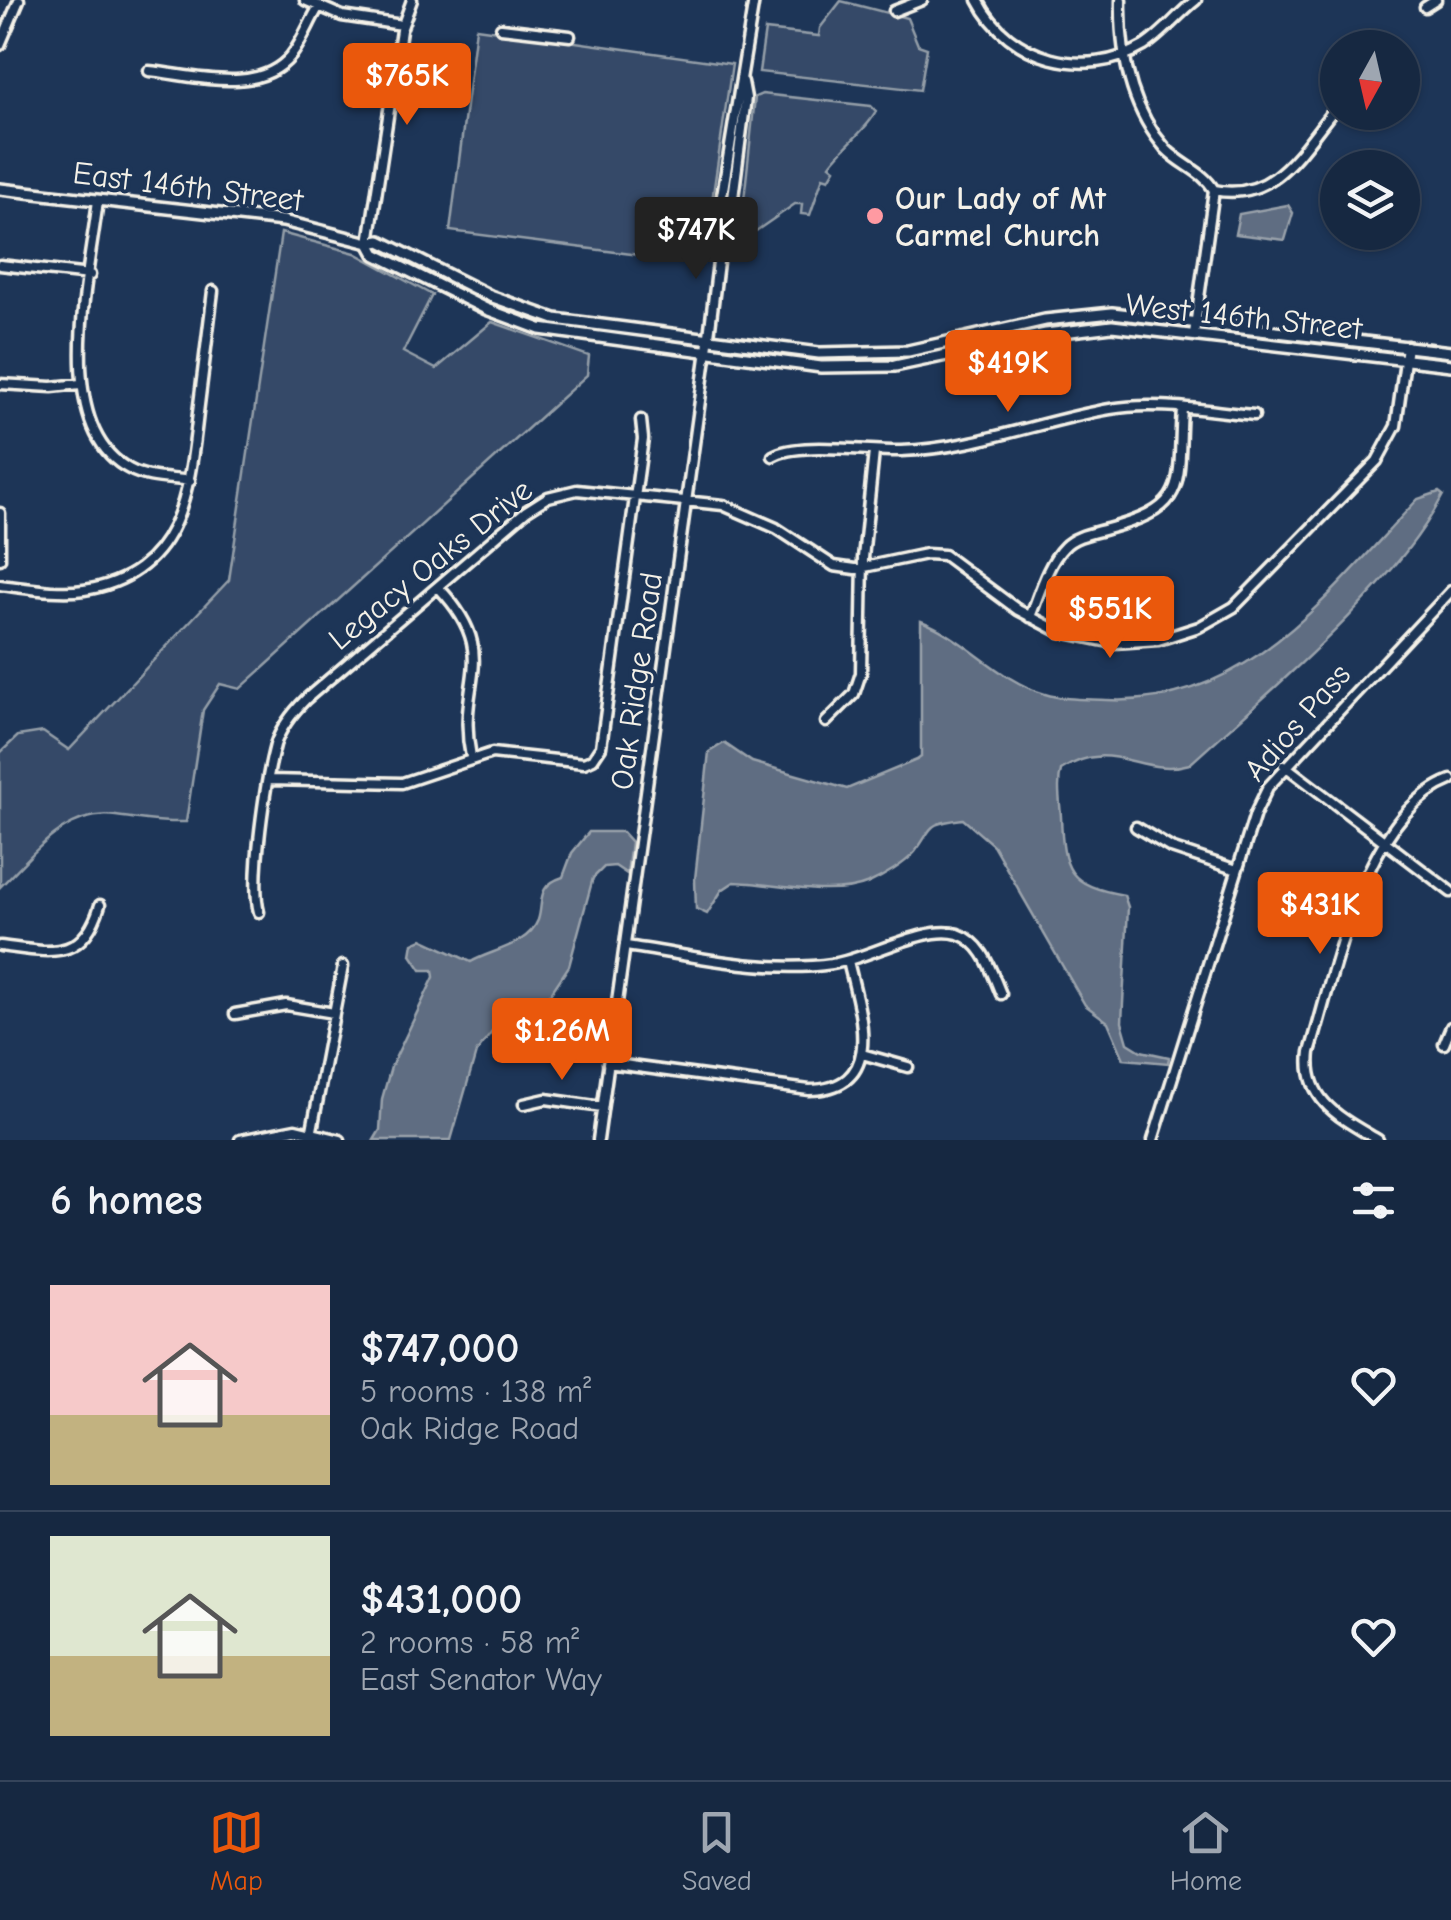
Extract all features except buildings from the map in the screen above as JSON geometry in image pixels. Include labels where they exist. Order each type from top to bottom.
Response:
[{"type":"main road","name":"East 146th Street","points":[[0,189],[295,223],[368,243]]},
{"type":"main road","name":"West 146th Street","points":[[1451,352],[1196,321],[1086,314],[874,354],[708,340],[542,316],[490,296],[380,241],[368,243],[375,254],[527,325],[580,337],[837,368],[877,368],[1073,329],[1121,327],[1451,365]]},
{"type":"street","points":[[0,44],[19,0]]},
{"type":"street","points":[[305,0],[318,8],[402,25]]},
{"type":"street","points":[[368,243],[376,217],[402,25],[412,0]]},
{"type":"street","name":"Oak Ridge Road","points":[[598,1140],[708,340],[722,230],[718,220],[735,96],[742,82],[754,0]]},
{"type":"street","points":[[894,12],[922,0]]},
{"type":"street","points":[[978,0],[1001,32],[1037,55],[1075,64],[1122,57],[1149,43],[1196,0]]},
{"type":"street","points":[[1121,0],[1122,57],[1144,112],[1162,144],[1205,178],[1214,190],[1238,194],[1266,186],[1282,174],[1320,127]]},
{"type":"street","points":[[1425,7],[1436,0]]},
{"type":"street","points":[[148,71],[239,80],[261,77],[293,54],[318,8]]},
{"type":"street","points":[[501,28],[570,36]]},
{"type":"street","points":[[1194,334],[1214,190]]},
{"type":"street","points":[[98,200],[80,384],[100,438],[112,457],[137,473],[190,481]]},
{"type":"street","points":[[0,265],[90,275]]},
{"type":"street","points":[[0,584],[72,592],[123,577],[168,539],[182,511],[190,481],[213,291]]},
{"type":"street","points":[[862,568],[926,554],[944,556],[1030,617],[1080,638],[1136,643],[1199,627],[1234,606],[1377,462],[1396,426],[1407,346]]},
{"type":"street","points":[[0,384],[52,388],[80,384]]},
{"type":"street","points":[[1030,617],[1056,558],[1068,542],[1150,518],[1167,504],[1178,476],[1182,408]]},
{"type":"street","points":[[773,456],[793,449],[874,452],[950,447],[1108,409],[1182,408],[1254,415]]},
{"type":"street","points":[[270,780],[402,783],[471,757],[503,752],[584,763],[593,759],[600,747],[643,439],[640,420]]},
{"type":"street","points":[[826,722],[854,694],[861,674],[862,568],[874,452]]},
{"type":"street","name":"Legacy Oaks Drive","points":[[259,912],[255,887],[276,744],[294,710],[526,511],[548,498],[577,490],[723,506],[776,528],[834,566],[862,568]]},
{"type":"street","points":[[0,513],[0,559]]},
{"type":"street","points":[[439,588],[468,621],[474,639],[467,725],[471,757]]},
{"type":"street","name":"Adios Pass","points":[[1153,1140],[1255,814],[1284,765],[1450,594]]},
{"type":"street","points":[[1284,765],[1451,892]]},
{"type":"street","points":[[1378,1140],[1322,1103],[1309,1063],[1364,876],[1384,842],[1425,796],[1451,780]]},
{"type":"street","points":[[1136,827],[1172,848],[1237,870]]},
{"type":"street","points":[[0,946],[51,952],[66,949],[88,933],[100,905]]},
{"type":"street","points":[[625,946],[778,966],[848,961],[930,933],[948,932],[980,949],[1001,994]]},
{"type":"street","points":[[608,1063],[817,1090],[846,1079],[862,1054],[864,1031],[848,961]]},
{"type":"street","points":[[312,1130],[344,966]]},
{"type":"street","points":[[235,1014],[286,1005],[334,1013]]},
{"type":"street","points":[[1444,1044],[1451,1027]]},
{"type":"street","points":[[862,1054],[908,1068]]},
{"type":"street","points":[[524,1104],[546,1099],[602,1107]]},
{"type":"street","points":[[240,1140],[281,1129],[312,1130],[340,1140]]},
{"type":"shaded area","points":[[841,1],[907,18],[918,45],[927,48],[920,90],[759,72],[765,30],[819,36],[820,28]]},
{"type":"shaded area","points":[[476,28],[732,64],[703,263],[450,231]]},
{"type":"shaded area","points":[[762,94],[871,106],[876,111],[830,165],[835,169],[829,179],[823,177],[810,215],[801,214],[802,204],[795,204],[756,231],[741,228],[755,97]]},
{"type":"shaded area","points":[[1288,205],[1293,213],[1285,240],[1235,234],[1239,214]]},
{"type":"shaded area","points":[[281,233],[355,253],[432,295],[403,352],[436,369],[492,322],[589,356],[587,375],[240,689],[220,684],[203,710],[186,822],[116,816],[81,820],[51,837],[0,887],[0,753],[18,736],[43,732],[69,750],[229,580]]},
{"type":"shaded area","points":[[1439,492],[1443,495],[1422,530],[1363,602],[1190,764],[1156,766],[1095,757],[1061,770],[1062,835],[1067,863],[1080,880],[1124,895],[1128,907],[1122,1022],[1128,1043],[1141,1051],[1169,1057],[1168,1063],[1124,1059],[1108,1022],[1085,1005],[993,845],[963,819],[936,825],[911,857],[869,883],[820,890],[734,882],[722,890],[707,914],[696,909],[695,879],[709,752],[724,743],[752,762],[847,789],[917,760],[921,757],[921,621],[1012,679],[1045,694],[1106,700],[1156,697],[1202,685],[1243,664],[1282,637],[1318,606],[1418,499]]},
{"type":"shaded area","points":[[589,832],[622,832],[631,842],[627,874],[615,866],[604,867],[593,878],[569,966],[543,1005],[531,1020],[492,1032],[476,1053],[451,1140],[374,1140],[380,1130],[382,1099],[391,1067],[434,977],[433,970],[421,970],[411,955],[413,943],[422,939],[471,962],[518,942],[538,920],[544,890],[563,877],[572,853]]},
{"type":"place","name":"Our Lady of Mt Carmel Church","points":[[875,216]]}]
